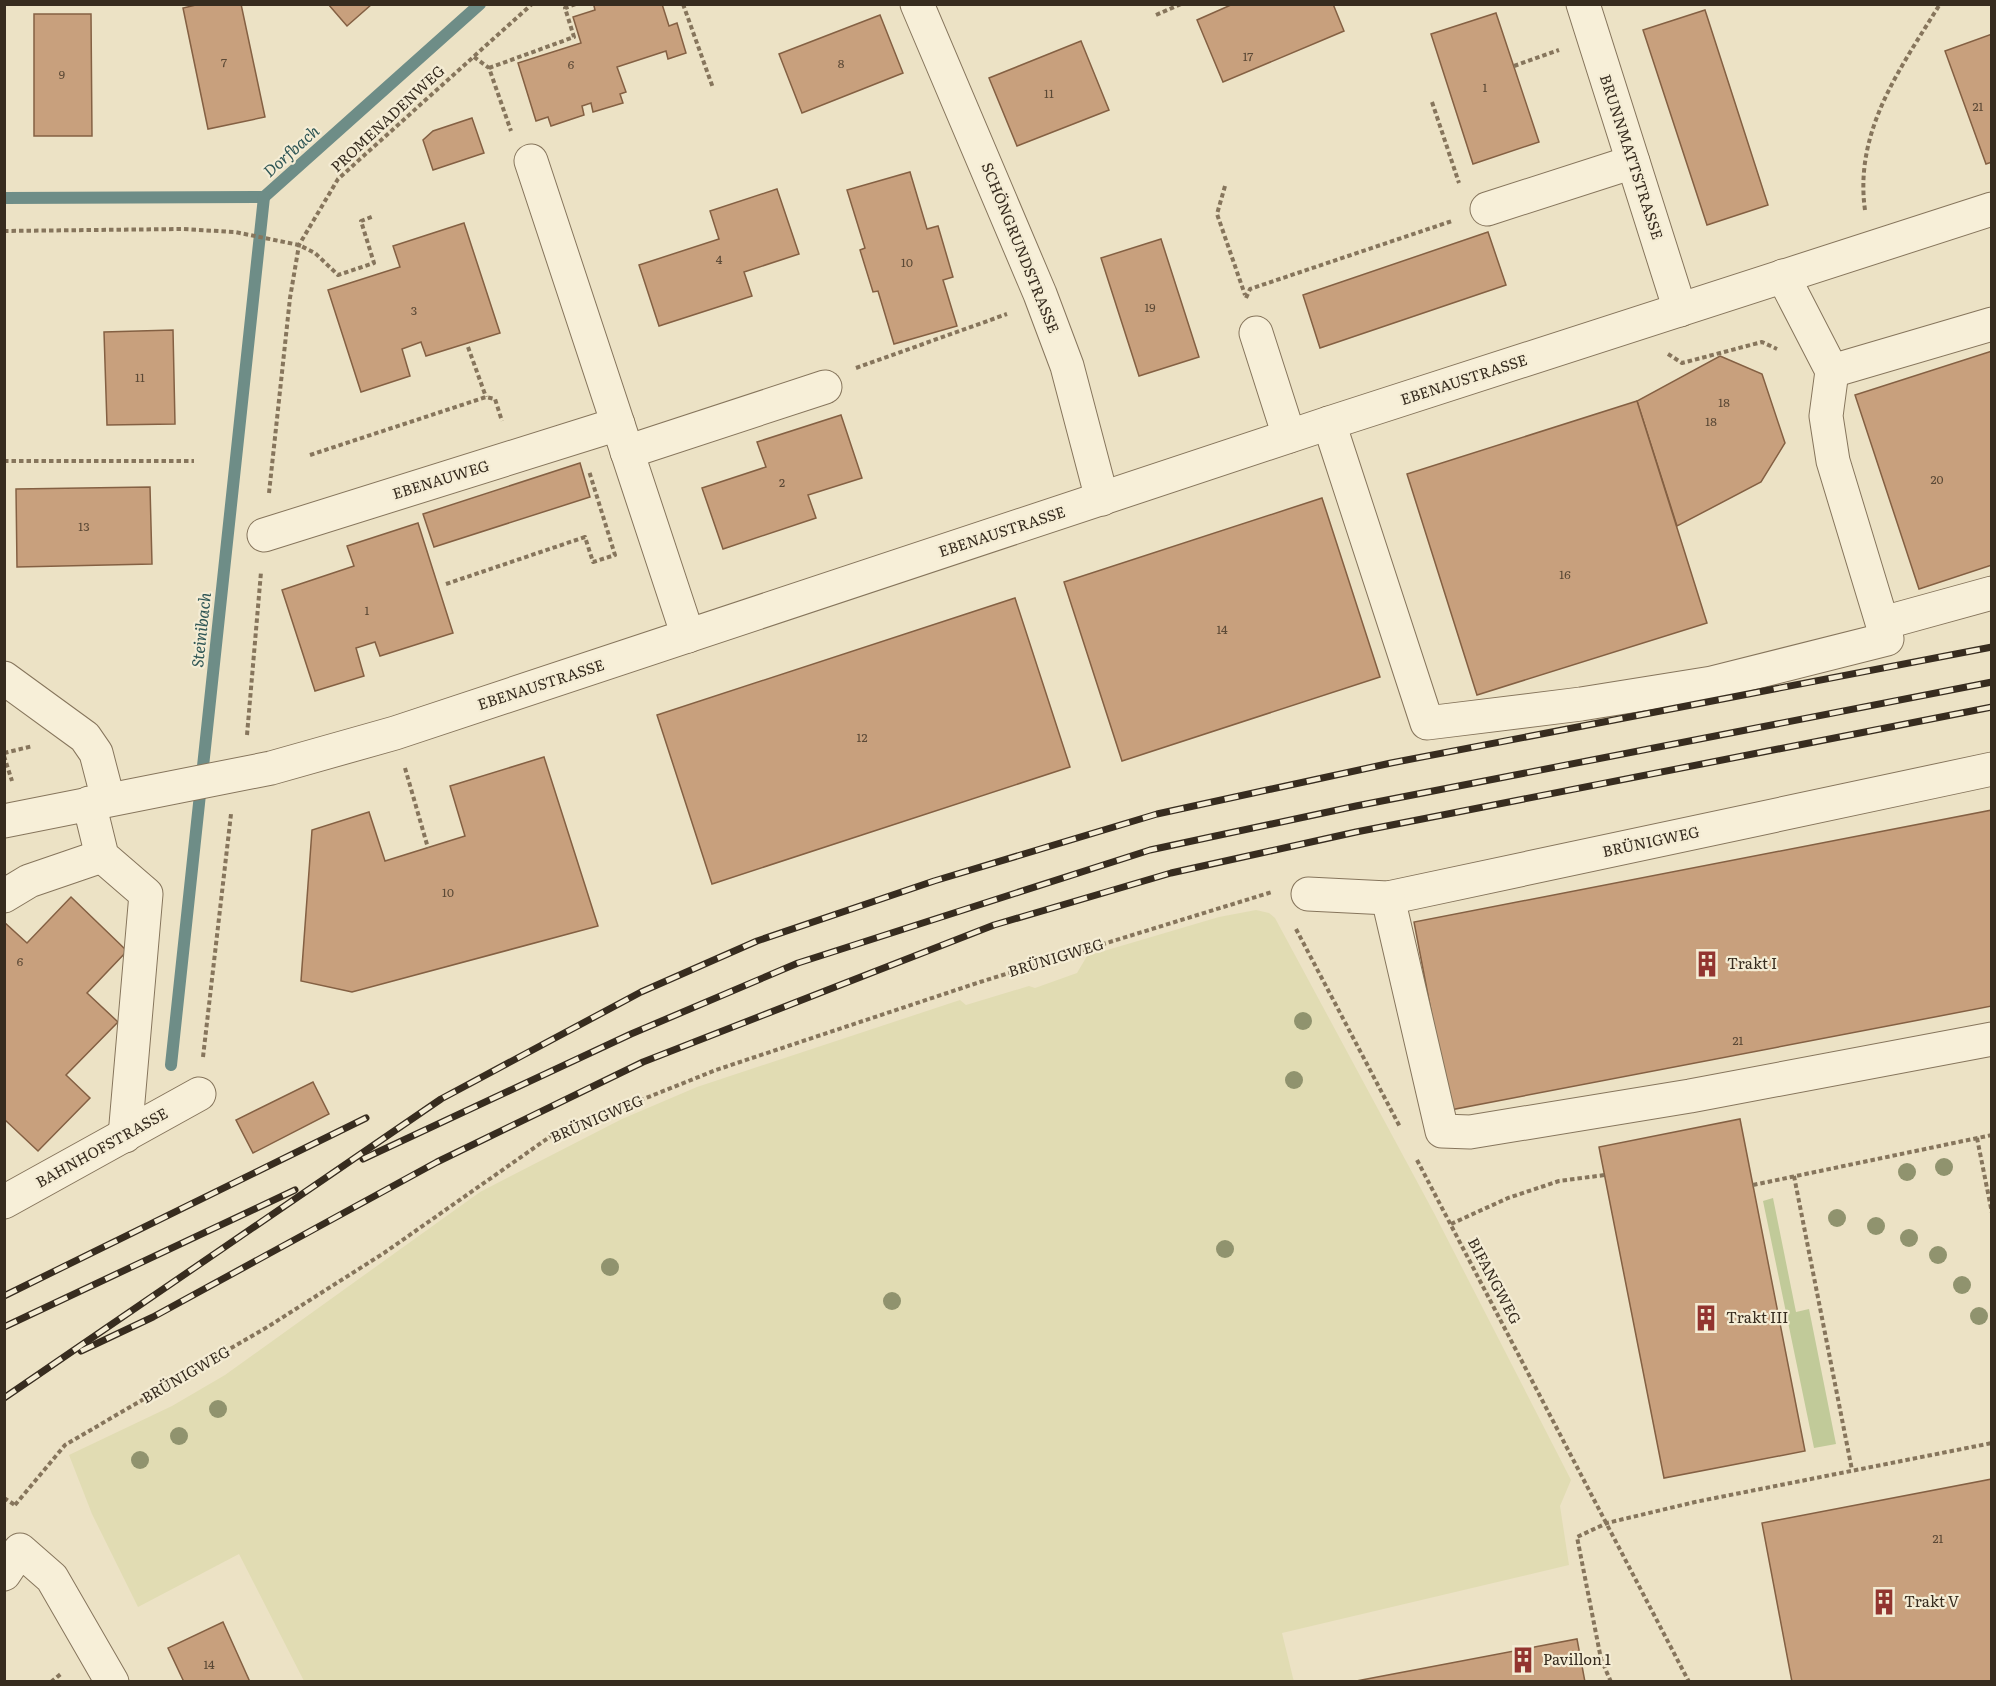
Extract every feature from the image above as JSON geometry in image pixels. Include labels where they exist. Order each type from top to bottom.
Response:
[{"type":"street","name":"SCHÖNGRUNDSTRASSE","points":[[917,4],[994,179],[1067,366],[1102,499]]},
{"type":"street","name":"BRUNNMATTSTRASSE","points":[[1583,4],[1680,310]]},
{"type":"street","points":[[531,161],[688,636]]},
{"type":"street","points":[[1478,212],[1633,162]]},
{"type":"street","name":"EBENAUSTRASSE","points":[[10,806],[99,801],[173,787],[225,792],[315,757],[395,733],[1289,436],[1992,209]]},
{"type":"street","points":[[1329,423],[1427,723],[1560,707],[1712,683],[1887,639],[1833,461],[1826,416],[1832,371],[1783,276]]},
{"type":"street","points":[[1832,371],[1992,324]]},
{"type":"street","points":[[1256,333],[1289,436]]},
{"type":"street","name":"EBENAUWEG","points":[[264,535],[578,437],[622,438],[825,387]]},
{"type":"street","points":[[1883,623],[1992,593]]},
{"type":"street","points":[[4,678],[85,737],[96,753],[102,856],[146,894],[125,1136]]},
{"type":"street","name":"BRÜNIGWEG","points":[[1308,894],[1388,898],[1992,769]]},
{"type":"street","points":[[4,896],[29,881],[102,856]]},
{"type":"street","points":[[1388,898],[1442,1131],[1470,1132],[1666,1100],[1992,1039]]},
{"type":"street","name":"BAHNHOFSTRASSE","points":[[4,1202],[199,1094]]},
{"type":"street","points":[[12,1562],[52,1578],[112,1682]]},
{"type":"path","name":"PROMENADENWEG","points":[[299,245],[338,179],[532,4]]},
{"type":"path","points":[[489,68],[574,37],[565,8],[576,4]]},
{"type":"path","points":[[683,4],[713,88]]},
{"type":"path","points":[[1156,15],[1181,4]]},
{"type":"path","points":[[1875,247],[1865,208],[1863,176],[1868,137],[1898,72],[1940,4]]},
{"type":"path","points":[[1514,66],[1563,49]]},
{"type":"path","points":[[474,57],[489,68],[511,130],[531,161]]},
{"type":"path","points":[[1246,296],[1250,289],[1478,212],[1432,102]]},
{"type":"path","points":[[1225,186],[1217,214],[1246,296],[1256,333]]},
{"type":"path","points":[[4,231],[182,229],[235,232],[299,245],[315,253],[338,275],[374,263],[361,221],[374,216]]},
{"type":"path","points":[[825,387],[860,365],[1010,314]]},
{"type":"path","points":[[1672,357],[1682,363],[1762,342],[1782,352]]},
{"type":"path","points":[[468,347],[486,397]]},
{"type":"path","points":[[310,455],[486,397],[495,399],[514,457]]},
{"type":"path","points":[[446,584],[585,537],[593,562],[615,555],[578,437]]},
{"type":"path","points":[[4,461],[194,461]]},
{"type":"path","points":[[395,733],[428,848]]},
{"type":"path","points":[[4,756],[10,806]]},
{"type":"path","points":[[199,1094],[225,792]]},
{"type":"path","name":"BRÜNIGWEG","points":[[4,1498],[15,1505],[65,1445],[269,1326],[384,1253],[551,1136],[716,1070],[980,982],[1276,891]]},
{"type":"path","points":[[1292,922],[1401,1130]]},
{"type":"path","points":[[1753,1185],[1992,1135]]},
{"type":"path","points":[[1977,1138],[1992,1213]]},
{"type":"path","name":"BIFANGWEG","points":[[1412,1151],[1689,1682]]},
{"type":"path","points":[[1451,1224],[1508,1198],[1559,1181],[1605,1175]]},
{"type":"path","points":[[1794,1176],[1852,1470]]},
{"type":"path","points":[[1611,1682],[1601,1659],[1577,1537],[1607,1523],[1695,1502],[1992,1443]]},
{"type":"shaded area","points":[[1256,910],[1269,913],[1275,918],[1434,1213],[1571,1480],[1560,1506],[1569,1565],[1282,1633],[1294,1682],[304,1681],[239,1554],[138,1607],[92,1514],[69,1455],[172,1406],[225,1375],[480,1192],[622,1119],[697,1087],[960,1000],[966,1005],[1029,986],[1035,988],[1077,973],[1087,956],[1219,917]]},
{"type":"green space","points":[[1773,1198],[1796,1312],[1809,1309],[1836,1444],[1814,1448],[1763,1201]]},
{"type":"building","points":[[200,4],[241,4],[265,117],[208,129],[183,8]]},
{"type":"building","points":[[328,4],[372,4],[347,26]]},
{"type":"building","points":[[597,4],[662,4],[669,26],[677,23],[686,53],[668,59],[666,51],[617,67],[626,92],[620,94],[623,103],[593,112],[591,103],[582,106],[584,115],[551,126],[548,117],[536,121],[518,63],[581,43],[573,17],[595,10],[594,6]]},
{"type":"building","points":[[1233,4],[1333,4],[1344,31],[1223,82],[1197,20]]},
{"type":"building","points":[[1705,10],[1768,205],[1707,225],[1643,30]]},
{"type":"building","points":[[1496,13],[1539,142],[1473,164],[1431,34]]},
{"type":"building","points":[[34,14],[91,14],[92,136],[34,136]]},
{"type":"building","points":[[880,15],[903,73],[802,113],[779,54]]},
{"type":"building","points":[[1992,34],[1992,162],[1986,164],[1945,51]]},
{"type":"building","points":[[1081,41],[1109,110],[1017,146],[989,78]]},
{"type":"building","points":[[472,118],[484,153],[433,170],[423,140],[433,131]]},
{"type":"building","points":[[910,172],[927,229],[938,226],[953,277],[943,280],[957,326],[894,344],[878,291],[873,292],[860,250],[865,248],[847,190]]},
{"type":"building","points":[[777,189],[799,254],[744,272],[752,296],[659,326],[639,265],[719,239],[710,211]]},
{"type":"building","points":[[464,223],[500,333],[426,356],[421,342],[402,349],[410,376],[361,392],[328,290],[400,267],[393,246]]},
{"type":"building","points":[[1488,232],[1506,285],[1320,348],[1303,295]]},
{"type":"building","points":[[1161,239],[1199,357],[1139,376],[1101,258]]},
{"type":"building","points":[[173,330],[175,424],[107,425],[104,332]]},
{"type":"building","points":[[1992,351],[1992,565],[1919,589],[1855,395]]},
{"type":"building","points":[[1720,356],[1762,374],[1785,443],[1761,482],[1677,526],[1637,401]]},
{"type":"building","points":[[1637,401],[1707,623],[1477,695],[1407,474]]},
{"type":"building","points":[[841,415],[862,478],[808,495],[816,518],[723,549],[702,488],[766,467],[757,442]]},
{"type":"building","points":[[580,463],[590,497],[434,547],[423,514]]},
{"type":"building","points":[[150,487],[152,564],[17,567],[16,489]]},
{"type":"building","points":[[1322,498],[1380,677],[1122,761],[1064,582]]},
{"type":"building","points":[[418,523],[453,633],[380,656],[375,642],[356,648],[364,676],[315,691],[282,590],[354,566],[347,546]]},
{"type":"building","points":[[1015,598],[1070,767],[712,884],[657,715]]},
{"type":"building","points":[[544,757],[598,926],[352,992],[301,981],[312,830],[369,812],[385,861],[465,836],[450,786]]},
{"type":"building","name":"Trakt I","points":[[1992,810],[1992,1006],[1450,1110],[1414,922]]},
{"type":"building","points":[[71,897],[127,951],[87,993],[118,1022],[66,1075],[90,1098],[38,1151],[4,1119],[4,922],[27,943]]},
{"type":"building","points":[[313,1082],[329,1114],[253,1153],[236,1120]]},
{"type":"building","name":"Trakt III","points":[[1740,1119],[1805,1451],[1664,1478],[1599,1147]]},
{"type":"building","name":"Trakt V","points":[[1992,1479],[1992,1682],[1792,1682],[1762,1523]]},
{"type":"building","points":[[223,1622],[250,1682],[184,1682],[168,1648]]},
{"type":"building","name":"Pavillon 1","points":[[1577,1639],[1585,1682],[1351,1682]]},
{"type":"waterway","name":"Dorfbach","points":[[4,198],[264,197],[480,4]]},
{"type":"waterway","name":"Steinibach","points":[[171,1065],[264,197]]},
{"type":"railway","points":[[4,1398],[441,1099],[641,992],[757,941],[934,881],[1157,814],[1391,763],[1992,647]]},
{"type":"railway","points":[[363,1159],[631,1034],[798,963],[1150,850],[1356,806],[1992,682]]},
{"type":"railway","points":[[81,1351],[153,1317],[437,1162],[643,1062],[994,925],[1171,873],[1356,832],[1992,707]]},
{"type":"railway","points":[[4,1296],[366,1118]]},
{"type":"railway","points":[[4,1327],[295,1190]]},
{"type":"place","name":"Trakt I","points":[[1707,964]]},
{"type":"place","name":"Trakt III","points":[[1706,1318]]},
{"type":"place","name":"Trakt V","points":[[1884,1602]]},
{"type":"place","name":"Pavillon 1","points":[[1523,1660]]}]
